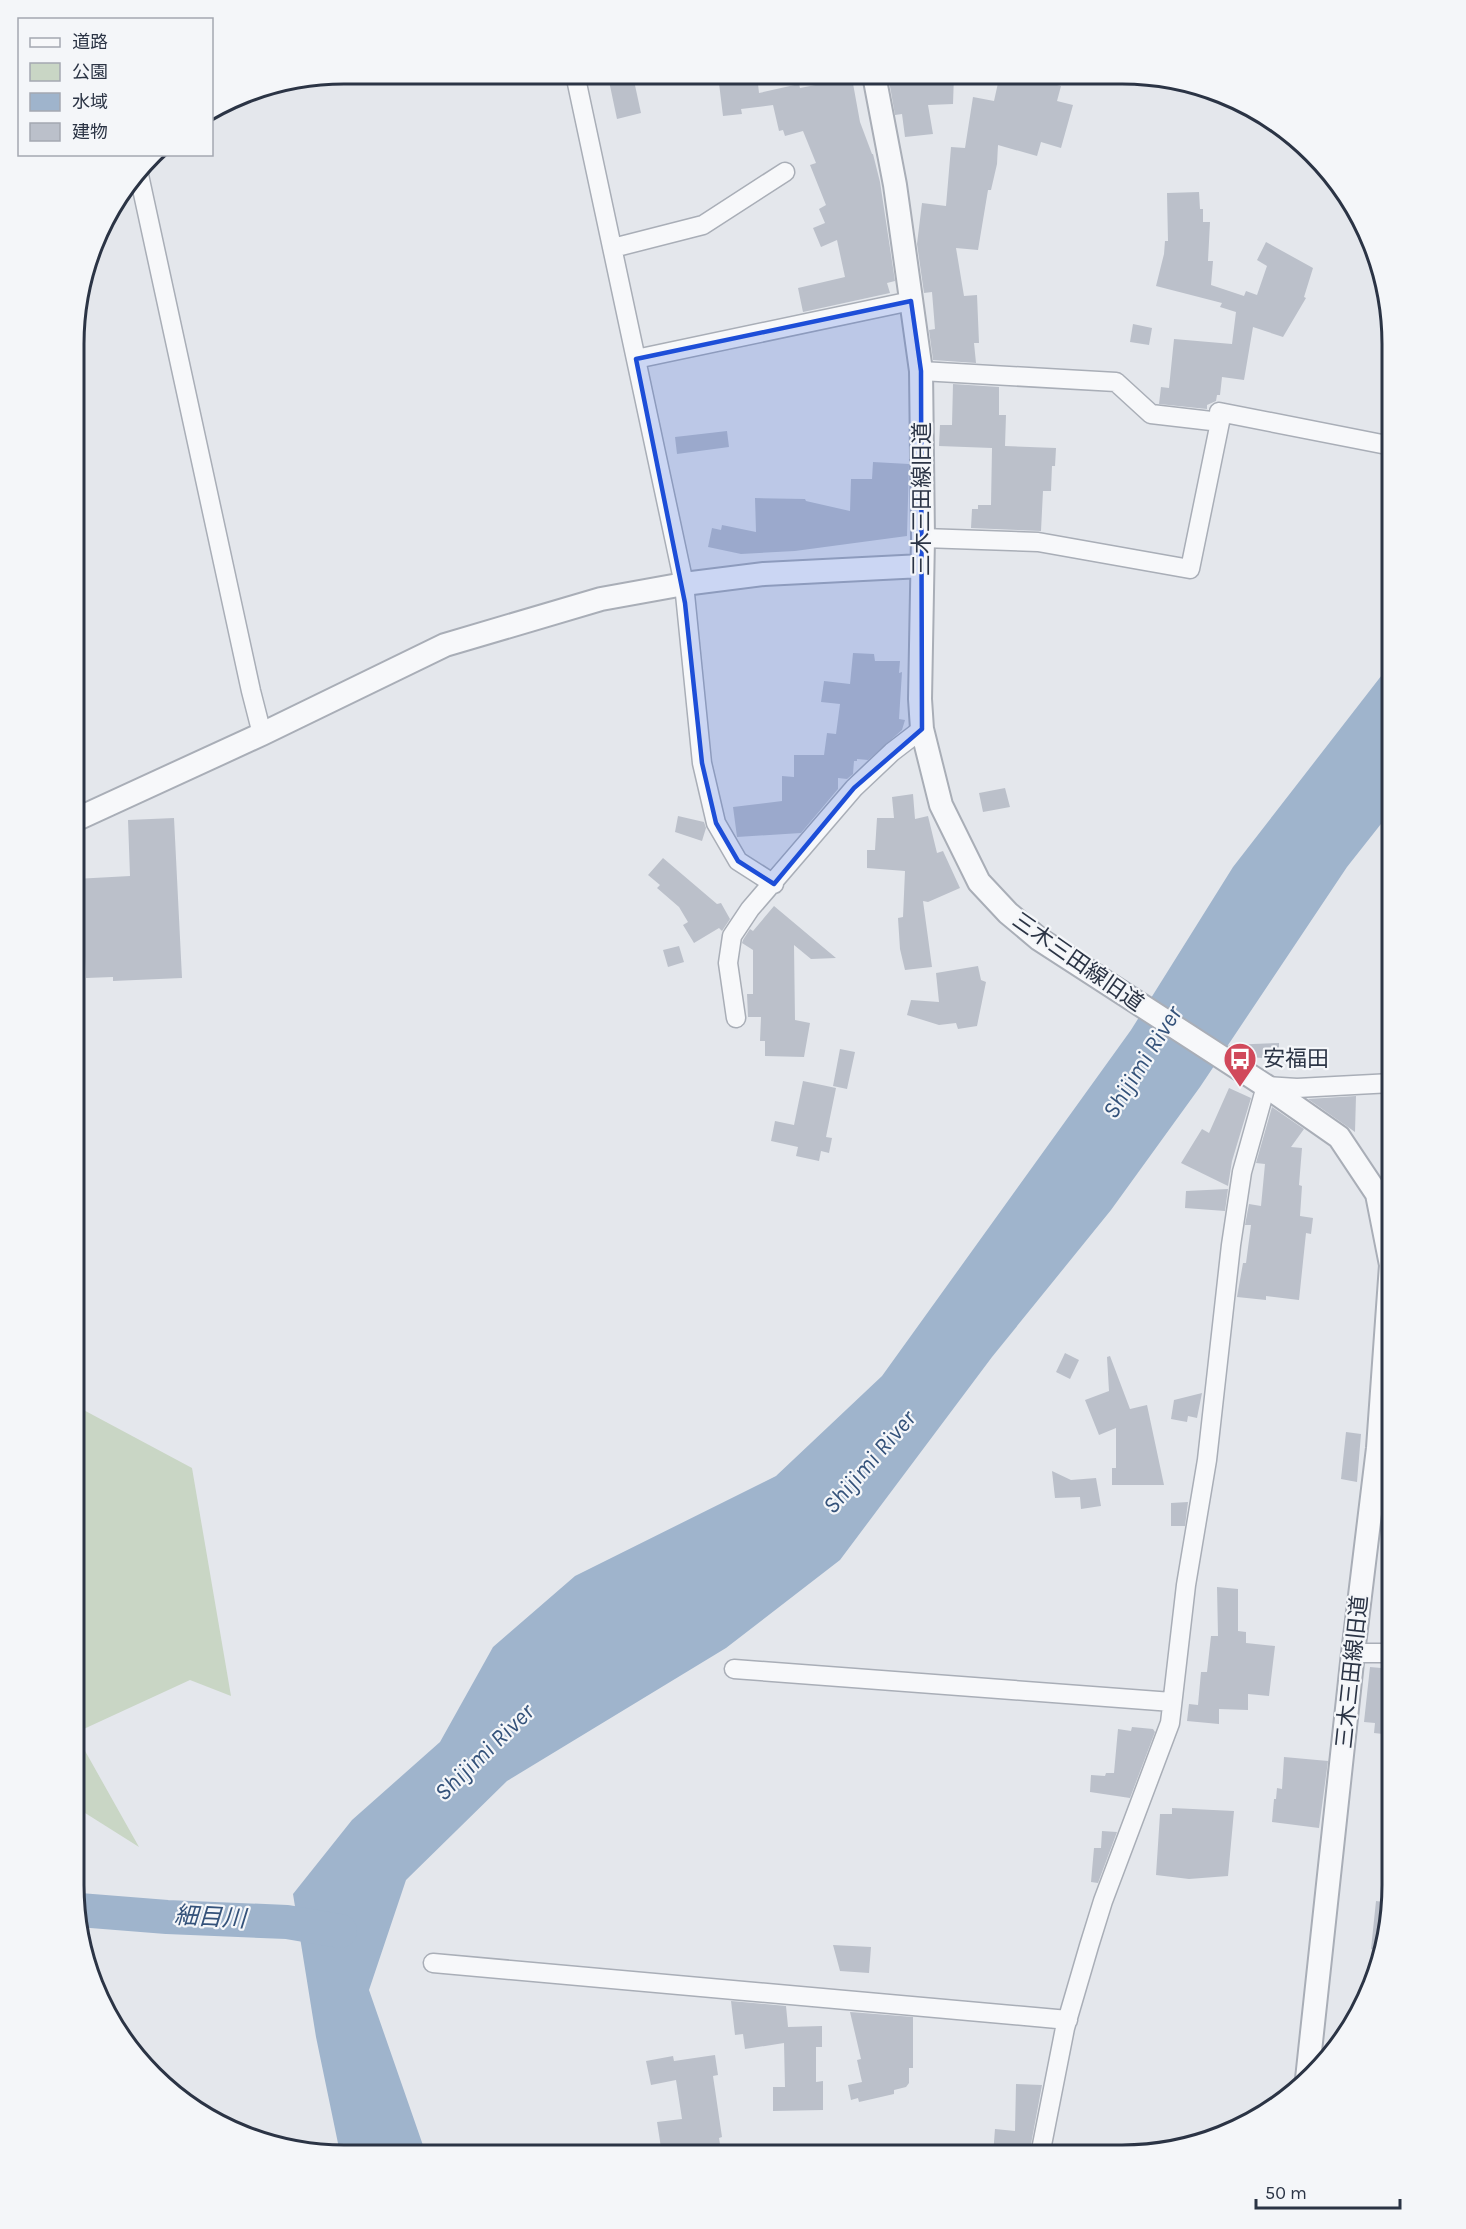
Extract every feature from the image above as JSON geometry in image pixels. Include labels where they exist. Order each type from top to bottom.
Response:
[{"type":"street","points":[[577,84],[684,584],[702,763],[716,823],[738,861],[774,884]]},
{"type":"street","name":"三木三田線旧道","points":[[876,84],[895,186],[921,371],[923,538],[920,699],[922,729],[941,805],[980,882],[1008,913],[1039,939],[1266,1086],[1340,1137],[1377,1194],[1382,1219]]},
{"type":"street","points":[[613,248],[703,225],[785,172]]},
{"type":"street","points":[[141,182],[261,734]]},
{"type":"street","points":[[636,359],[911,302]]},
{"type":"street","points":[[921,371],[1116,382],[1151,414],[1220,422]]},
{"type":"street","points":[[923,538],[1038,542],[1190,569],[1220,422],[1219,412],[1382,444]]},
{"type":"street","points":[[84,816],[445,645],[601,599],[684,584],[764,574],[922,566]]},
{"type":"street","points":[[736,1018],[728,963],[732,936],[750,909],[774,884],[854,788],[892,752],[922,729]]},
{"type":"street","points":[[1042,2145],[1068,2020],[1103,1900],[1170,1723],[1186,1584],[1207,1460],[1231,1245],[1242,1172],[1266,1086],[1297,1088],[1382,1084]]},
{"type":"street","name":"三木三田線旧道","points":[[1308,2067],[1353,1653],[1378,1448],[1382,1392]]},
{"type":"street","points":[[1353,1653],[1382,1653]]},
{"type":"street","points":[[734,1669],[1172,1702]]},
{"type":"street","points":[[433,1963],[1068,2020]]},
{"type":"highlighted area","points":[[911,301],[921,371],[922,729],[854,788],[774,884],[738,861],[716,823],[702,763],[685,603],[636,359]]},
{"type":"green space","points":[[84,1410],[192,1468],[231,1696],[190,1680],[84,1729]]},
{"type":"green space","points":[[84,1749],[139,1847],[84,1812]]},
{"type":"water","name":"Shijimi River","points":[[1382,675],[1382,823],[1347,867],[1200,1087],[1111,1210],[992,1357],[840,1560],[726,1648],[507,1781],[406,1880],[369,1990],[423,2145],[338,2145],[316,2037],[293,1894],[352,1820],[440,1742],[493,1647],[575,1576],[776,1476],[882,1376],[1131,1030],[1233,867]]},
{"type":"building","points":[[610,84],[635,84],[641,113],[617,119]]},
{"type":"building","points":[[719,84],[758,84],[759,93],[799,84],[800,88],[821,84],[853,84],[860,122],[873,154],[880,182],[895,281],[887,283],[890,293],[803,312],[798,288],[845,277],[837,240],[821,247],[813,228],[825,223],[819,209],[826,205],[810,165],[816,163],[803,131],[785,136],[783,130],[779,131],[773,105],[741,109],[742,114],[723,116]]},
{"type":"building","points":[[890,84],[954,84],[953,104],[928,105],[933,134],[905,137],[902,114],[895,115]]},
{"type":"building","points":[[998,84],[1057,84],[1061,86],[1057,101],[1073,105],[1061,148],[1041,142],[1037,156],[998,145],[997,164],[991,190],[988,190],[978,250],[956,248],[964,296],[977,295],[979,343],[974,343],[976,363],[933,360],[929,330],[935,329],[932,292],[924,293],[917,244],[922,203],[946,206],[951,147],[965,148],[973,97],[994,101]]},
{"type":"building","points":[[1199,192],[1203,222],[1210,222],[1208,261],[1213,261],[1211,285],[1244,296],[1246,291],[1257,295],[1267,266],[1257,260],[1266,242],[1313,268],[1304,297],[1306,298],[1283,337],[1253,327],[1244,380],[1222,377],[1220,395],[1217,395],[1216,401],[1207,405],[1207,409],[1159,404],[1161,387],[1169,388],[1174,339],[1232,344],[1236,312],[1220,307],[1222,303],[1156,286],[1165,241],[1168,241],[1167,193]]},
{"type":"building","points":[[1133,324],[1152,328],[1149,345],[1130,342]]},
{"type":"building","points":[[953,384],[999,387],[999,415],[1006,415],[1005,446],[1056,448],[1055,466],[1052,466],[1051,491],[1043,491],[1041,531],[971,528],[972,509],[978,509],[978,505],[991,505],[992,448],[939,446],[940,425],[952,425]]},
{"type":"building","points":[[727,431],[729,447],[677,454],[675,437]]},
{"type":"building","points":[[873,462],[909,464],[907,536],[795,551],[741,554],[708,547],[712,528],[721,530],[722,525],[756,532],[755,498],[805,499],[850,511],[851,479],[872,479]]},
{"type":"building","points":[[853,653],[874,654],[875,661],[900,661],[899,673],[902,672],[899,719],[905,720],[902,730],[868,760],[854,761],[853,774],[847,779],[838,778],[838,789],[801,833],[737,837],[733,807],[782,801],[782,776],[794,777],[794,755],[824,755],[827,733],[836,734],[840,704],[821,702],[824,681],[850,684]]},
{"type":"building","points":[[1005,788],[1010,807],[983,812],[979,793]]},
{"type":"building","points":[[913,794],[915,819],[928,816],[937,853],[943,851],[960,888],[928,902],[923,901],[932,967],[905,970],[900,949],[898,918],[903,917],[905,871],[867,868],[867,850],[875,850],[877,818],[894,818],[892,797]]},
{"type":"building","points":[[678,816],[704,822],[706,828],[702,841],[675,832]]},
{"type":"building","points":[[174,818],[182,978],[113,981],[113,977],[86,978],[84,879],[130,876],[128,820]]},
{"type":"building","points":[[663,858],[717,904],[721,903],[730,919],[722,931],[719,928],[694,943],[683,925],[688,922],[679,907],[657,888],[660,885],[648,875]]},
{"type":"building","points":[[774,906],[836,958],[811,959],[794,945],[795,1020],[810,1023],[804,1057],[765,1056],[765,1041],[760,1041],[761,1017],[748,1017],[747,994],[753,994],[753,950],[742,943],[750,929],[753,931]]},
{"type":"building","points":[[679,946],[684,962],[668,967],[663,950]]},
{"type":"building","points":[[978,966],[981,980],[986,982],[977,1026],[958,1029],[956,1023],[939,1025],[907,1015],[911,1000],[939,1002],[936,973]]},
{"type":"building","points":[[1279,1043],[1279,1059],[1246,1057],[1228,1045]]},
{"type":"building","points":[[840,1049],[855,1052],[847,1089],[833,1086]]},
{"type":"building","points":[[803,1081],[836,1088],[826,1137],[832,1138],[829,1153],[821,1151],[819,1161],[796,1156],[798,1147],[771,1141],[775,1121],[794,1125]]},
{"type":"building","points":[[1229,1088],[1251,1098],[1232,1161],[1228,1186],[1181,1163],[1202,1129],[1209,1133]]},
{"type":"building","points":[[1356,1096],[1355,1132],[1308,1099]]},
{"type":"building","points":[[1272,1107],[1304,1129],[1291,1147],[1302,1148],[1299,1185],[1302,1186],[1300,1216],[1313,1218],[1311,1234],[1306,1233],[1299,1300],[1266,1296],[1266,1300],[1237,1297],[1243,1263],[1246,1263],[1251,1225],[1245,1225],[1249,1204],[1261,1206],[1265,1164],[1256,1163]]},
{"type":"building","points":[[1228,1189],[1225,1211],[1185,1208],[1186,1191]]},
{"type":"building","points":[[1065,1353],[1079,1360],[1070,1379],[1056,1372]]},
{"type":"building","points":[[1110,1356],[1130,1409],[1147,1405],[1164,1485],[1112,1485],[1112,1468],[1116,1468],[1116,1428],[1099,1435],[1085,1400],[1109,1391],[1107,1357]]},
{"type":"building","points":[[1202,1393],[1197,1418],[1188,1416],[1187,1422],[1171,1419],[1174,1400]]},
{"type":"building","points":[[1346,1432],[1361,1434],[1357,1482],[1341,1479]]},
{"type":"building","points":[[1052,1471],[1071,1480],[1096,1478],[1101,1506],[1081,1509],[1080,1497],[1055,1498]]},
{"type":"building","points":[[1188,1502],[1185,1526],[1171,1526],[1171,1503]]},
{"type":"building","points":[[1217,1587],[1238,1589],[1238,1631],[1246,1632],[1246,1643],[1275,1646],[1269,1696],[1248,1694],[1248,1710],[1219,1709],[1219,1724],[1187,1721],[1189,1704],[1198,1705],[1201,1672],[1207,1672],[1211,1636],[1218,1636]]},
{"type":"building","points":[[1370,1667],[1382,1668],[1382,1734],[1374,1733],[1375,1723],[1364,1722]]},
{"type":"building","points":[[1132,1727],[1153,1729],[1155,1732],[1130,1798],[1090,1792],[1091,1775],[1105,1776],[1106,1773],[1114,1773],[1118,1729],[1131,1731]]},
{"type":"building","points":[[1284,1757],[1328,1761],[1319,1828],[1272,1822],[1277,1788],[1282,1789]]},
{"type":"building","points":[[1172,1808],[1234,1811],[1228,1876],[1189,1879],[1156,1875],[1160,1814],[1172,1814]]},
{"type":"building","points":[[1102,1831],[1117,1832],[1098,1883],[1091,1882],[1094,1848],[1101,1848]]},
{"type":"building","points":[[1376,1901],[1381,1902],[1377,1936],[1374,1950],[1371,1949]]},
{"type":"building","points":[[833,1945],[871,1947],[869,1973],[840,1971]]},
{"type":"building","points":[[731,2001],[786,2006],[788,2027],[822,2026],[822,2047],[816,2047],[816,2082],[823,2081],[823,2110],[773,2111],[773,2087],[785,2087],[784,2043],[745,2049],[743,2034],[735,2035]]},
{"type":"building","points":[[850,2012],[913,2017],[913,2068],[909,2068],[909,2083],[906,2087],[894,2090],[894,2094],[859,2102],[858,2098],[851,2100],[848,2085],[862,2082],[857,2060],[861,2059]]},
{"type":"building","points":[[715,2055],[718,2075],[713,2076],[722,2137],[719,2138],[720,2144],[661,2145],[657,2122],[682,2119],[676,2080],[651,2085],[646,2061],[673,2056],[674,2061]]},
{"type":"building","points":[[1016,2084],[1042,2085],[1031,2145],[994,2145],[995,2129],[1015,2131]]},
{"type":"waterway","name":"細目川","points":[[86,1911],[167,1917],[287,1922],[340,1931]]},
{"type":"place","name":"安福田","points":[[1240,1088]]}]
